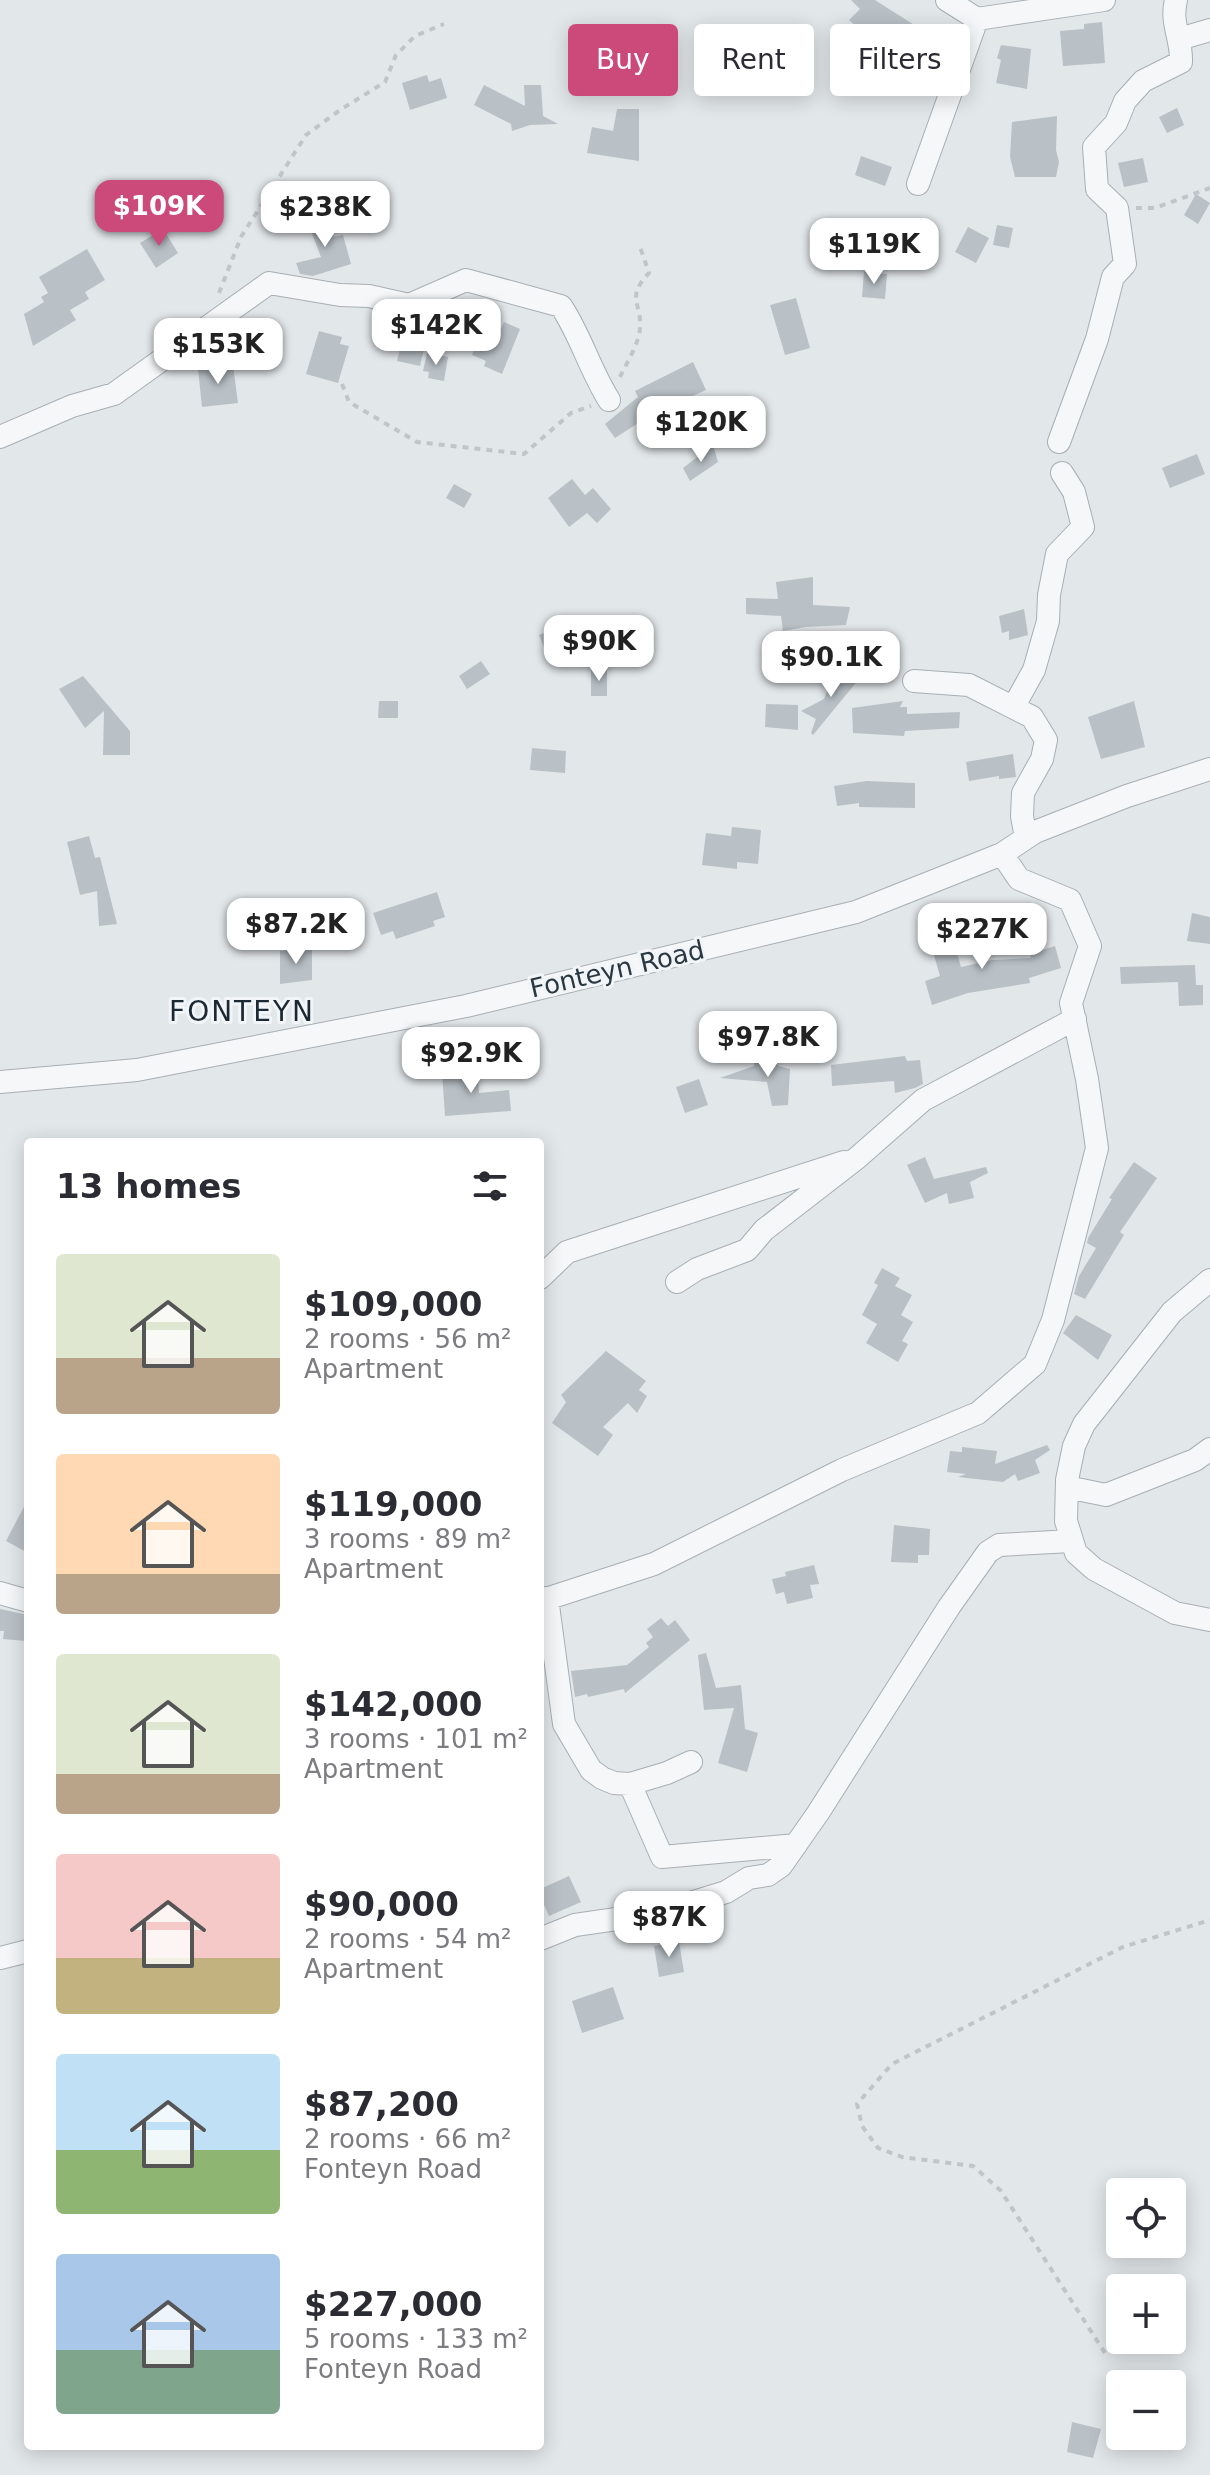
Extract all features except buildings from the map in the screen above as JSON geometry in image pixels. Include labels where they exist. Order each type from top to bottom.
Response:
[{"type":"street","points":[[947,0],[977,19],[1104,0]]},
{"type":"street","points":[[1059,442],[1097,339],[1113,277],[1125,264],[1117,208],[1097,189],[1094,147],[1116,123],[1125,101],[1143,81],[1181,62],[1179,39],[1172,18],[1176,0]]},
{"type":"street","points":[[918,184],[977,19]]},
{"type":"street","points":[[1179,39],[1210,30]]},
{"type":"street","points":[[0,437],[72,406],[114,394],[269,283],[340,295],[369,296],[409,305],[466,280],[561,306],[576,329],[594,377],[609,400]]},
{"type":"street","points":[[1014,706],[1034,670],[1048,621],[1049,595],[1057,554],[1083,527],[1074,492],[1062,473]]},
{"type":"street","points":[[914,681],[969,685],[1032,717],[1046,740],[1042,759],[1023,793],[1022,816],[1026,838]]},
{"type":"street","name":"Fonteyn Road","points":[[0,1082],[137,1070],[466,1006],[856,912],[1002,854],[1035,832],[1127,796],[1210,769]]},
{"type":"street","points":[[544,1599],[654,1564],[842,1470],[978,1413],[1035,1364],[1057,1306],[1097,1148],[1071,1003],[1090,946],[1070,900],[1019,879],[1002,854]]},
{"type":"street","points":[[677,1282],[697,1269],[747,1250],[764,1230],[857,1158],[923,1100],[1075,1019]]},
{"type":"street","points":[[544,1255],[567,1252],[818,1168],[857,1158]]},
{"type":"street","points":[[544,1274],[567,1252]]},
{"type":"street","points":[[1210,1280],[1172,1312],[1084,1424],[1074,1446],[1067,1487],[1066,1521],[1076,1553],[1094,1569],[1175,1613],[1210,1620]]},
{"type":"street","points":[[1067,1487],[1106,1495],[1195,1460],[1210,1449]]},
{"type":"street","points":[[544,1937],[575,1925],[658,1913],[726,1892],[749,1878],[768,1875],[781,1866],[988,1552],[999,1545],[1071,1541]]},
{"type":"street","points":[[0,1593],[24,1600]]},
{"type":"street","points":[[544,1605],[564,1724],[591,1770],[614,1783],[630,1784],[691,1762]]},
{"type":"street","points":[[630,1784],[662,1857],[796,1845]]},
{"type":"street","points":[[0,1958],[24,1952]]},
{"type":"path","points":[[219,295],[241,237],[306,135],[385,82],[396,55],[415,36],[444,24]]},
{"type":"path","points":[[1117,208],[1155,208],[1210,188]]},
{"type":"path","points":[[342,384],[349,402],[417,442],[524,454],[571,413],[609,400],[640,327],[636,305],[638,284],[649,273],[639,244]]},
{"type":"path","points":[[1105,2353],[1001,2191],[973,2166],[902,2157],[878,2148],[862,2126],[857,2104],[892,2064],[1123,1947],[1210,1920]]},
{"type":"district","name":"FONTEYN","points":[[242,1011]]}]
